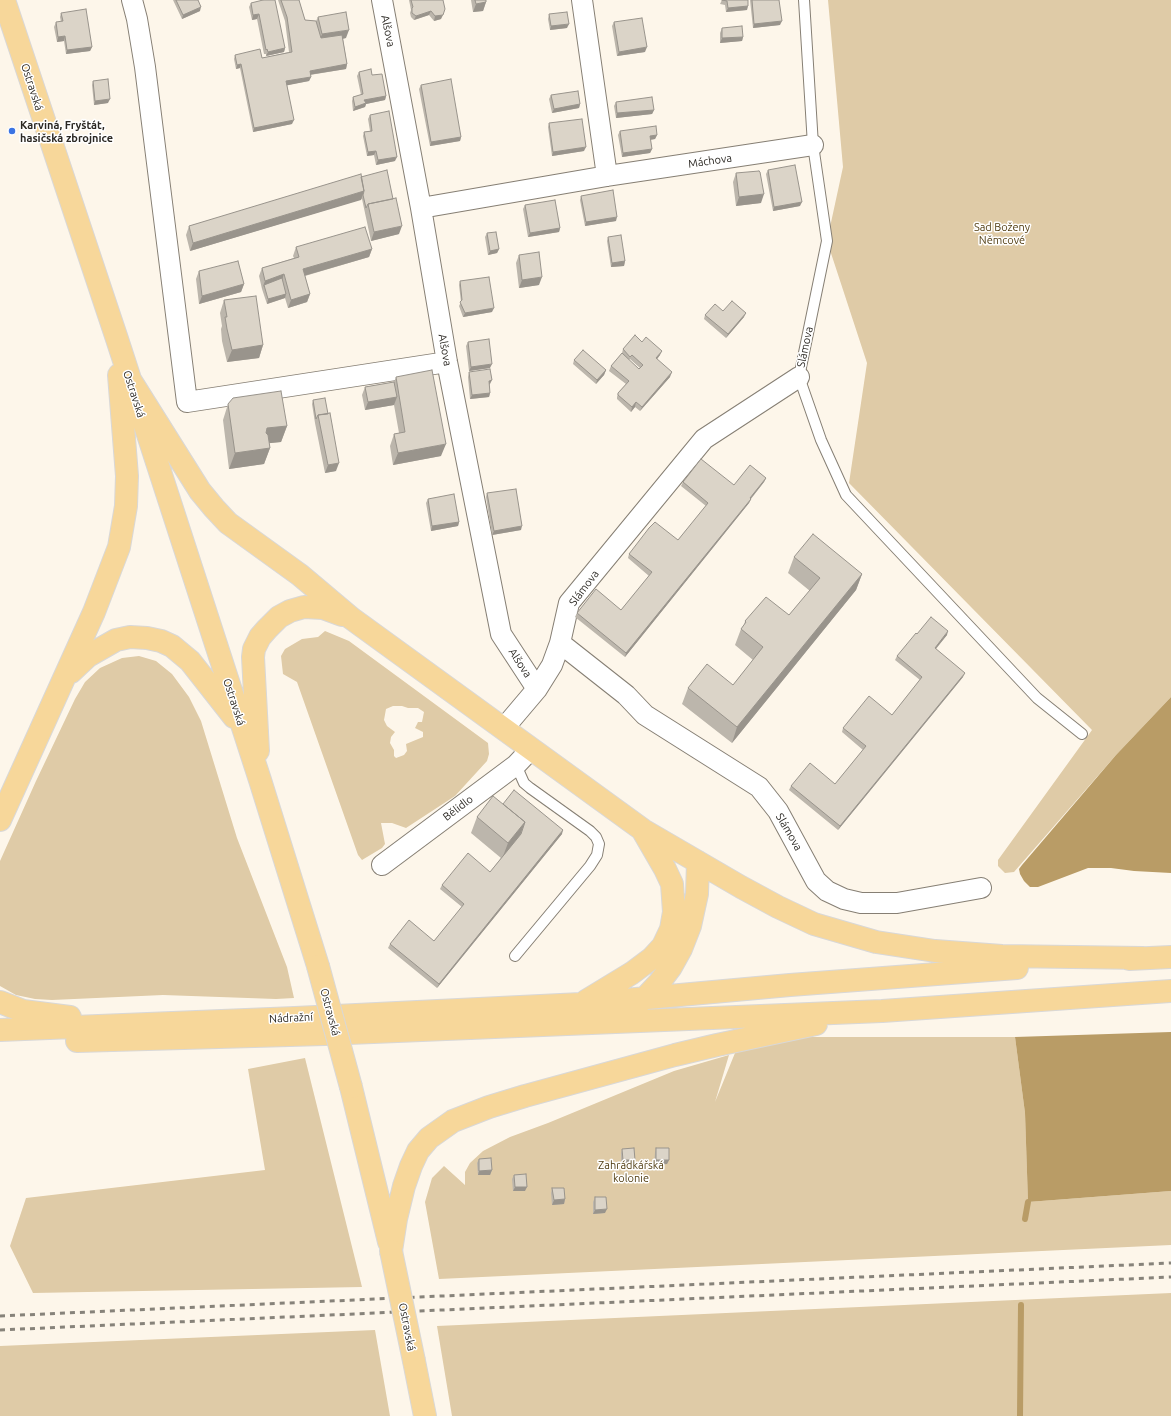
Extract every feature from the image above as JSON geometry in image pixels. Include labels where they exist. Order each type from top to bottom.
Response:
[{"type":"main road","name":"Ostravská","points":[[4,0],[117,339],[260,780],[318,966],[351,1087],[391,1251],[425,1416]]},
{"type":"main road","points":[[0,820],[64,680],[105,585],[119,547],[126,506],[127,476],[117,339]]},
{"type":"main road","points":[[129,378],[200,491],[217,512],[234,527],[300,575],[351,618],[643,830],[778,907],[814,924],[876,942],[935,951],[994,955],[1144,958],[1171,957]]},
{"type":"main road","points":[[260,780],[253,657],[254,649],[260,637],[279,617],[290,611],[304,607],[323,608],[351,618]]},
{"type":"main road","points":[[64,680],[88,656],[116,640],[130,637],[161,641],[172,646],[190,661],[243,727]]},
{"type":"main road","points":[[582,1004],[632,973],[652,958],[663,946],[671,929],[674,912],[672,884],[643,830]]},
{"type":"main road","points":[[594,1024],[644,999],[671,967],[681,949],[690,926],[697,894],[698,862]]},
{"type":"main road","name":"Nádražní","points":[[0,1030],[582,1004],[796,985],[1144,958]]},
{"type":"main road","points":[[0,1044],[594,1024],[882,1011],[1171,991]]},
{"type":"main road","points":[[0,1002],[23,1011],[131,1024]]},
{"type":"main road","points":[[391,1251],[396,1219],[404,1186],[418,1151],[429,1138],[453,1121],[525,1096],[696,1050],[882,1011]]},
{"type":"street","points":[[132,0],[138,19],[145,67],[187,402],[447,362]]},
{"type":"street","name":"Alšova","points":[[382,0],[421,208],[447,362],[501,634],[537,689]]},
{"type":"street","points":[[582,0],[607,176]]},
{"type":"street","name":"Máchova","points":[[421,208],[607,176],[814,145]]},
{"type":"street","name":"Slámova","points":[[504,728],[537,689],[552,664],[560,643],[569,603],[704,439],[799,377]]},
{"type":"street","name":"Slámova","points":[[560,643],[626,695],[645,715],[759,787],[778,811],[816,881],[827,891],[844,899],[861,903],[897,902],[981,888]]},
{"type":"street","name":"Bělidlo","points":[[382,865],[516,765],[531,749]]},
{"type":"lane","name":"Slámova","points":[[799,377],[827,241],[814,145],[804,0]]},
{"type":"lane","points":[[799,377],[821,440],[846,495],[1037,698],[1082,734]]},
{"type":"lane","points":[[515,956],[590,866],[597,855],[599,844],[596,837],[590,831],[524,782],[516,765]]},
{"type":"green space","name":"Sad Boženy Němcové","points":[[828,0],[1171,0],[1171,697],[1116,755],[1014,872],[1005,873],[998,866],[998,860],[1092,730],[849,483],[867,363],[827,241],[843,167]]},
{"type":"green space","points":[[325,631],[349,641],[488,743],[489,754],[487,761],[455,796],[406,828],[392,823],[381,823],[385,844],[382,848],[362,860],[358,855],[297,682],[283,674],[281,656],[285,649],[302,639],[318,637]],"holes":[[[393,706],[408,708],[418,708],[424,712],[422,722],[418,722],[415,728],[423,732],[423,737],[406,744],[407,751],[404,755],[396,758],[390,743],[391,737],[395,732],[387,726],[384,720],[386,709]]]},
{"type":"green space","points":[[139,656],[156,661],[172,674],[189,697],[201,721],[237,838],[287,967],[294,998],[276,999],[163,995],[52,1000],[35,999],[16,995],[0,986],[0,861],[36,781],[75,699],[85,682],[100,668],[122,658]]},
{"type":"green space","name":"Zahrádkářská kolonie","points":[[788,1037],[1015,1037],[1025,1113],[1028,1202],[1171,1191],[1171,1245],[439,1279],[425,1202],[432,1178],[444,1166],[465,1185],[465,1172],[470,1163],[483,1151],[510,1137],[674,1071],[729,1055],[715,1102],[735,1053]]},
{"type":"green space","points":[[305,1058],[362,1287],[33,1293],[10,1246],[26,1198],[265,1170],[248,1069]]},
{"type":"green space","points":[[1171,1293],[1171,1416],[452,1416],[437,1326]]},
{"type":"green space","points":[[375,1330],[390,1416],[0,1416],[0,1346]]},
{"type":"shaded area","points":[[1171,697],[1171,873],[1111,868],[1088,868],[1038,887],[1030,887],[1024,881],[1019,869],[1116,755]]},
{"type":"shaded area","points":[[1171,1032],[1171,1191],[1028,1202],[1025,1113],[1015,1037]]},
{"type":"building","points":[[176,0],[198,0],[201,7],[183,15]]},
{"type":"building","points":[[263,0],[275,0],[285,48],[268,52],[267,49],[266,50],[259,14],[253,15],[251,3]]},
{"type":"building","points":[[281,0],[299,0],[305,20],[316,21],[321,38],[342,35],[347,64],[310,71],[311,77],[286,81],[294,120],[254,128],[241,64],[237,65],[235,55],[260,49],[262,58],[292,52],[287,17]]},
{"type":"building","points":[[411,0],[443,0],[445,9],[443,15],[435,16],[431,11],[416,16],[412,13],[413,7]]},
{"type":"building","points":[[475,0],[486,0],[486,2],[476,4]]},
{"type":"building","points":[[722,0],[748,0],[748,6],[728,8],[727,1]]},
{"type":"building","points":[[752,0],[779,0],[782,21],[754,24]]},
{"type":"building","points":[[86,9],[92,47],[67,50],[65,36],[58,37],[56,22],[63,21],[61,13]]},
{"type":"building","points":[[346,12],[349,30],[322,34],[318,17]]},
{"type":"building","points":[[567,12],[569,24],[551,26],[549,14]]},
{"type":"building","points":[[642,18],[647,47],[619,52],[614,22]]},
{"type":"building","points":[[742,26],[743,37],[722,38],[722,28]]},
{"type":"building","points":[[371,69],[372,75],[382,74],[386,96],[364,100],[366,103],[355,107],[353,97],[363,94],[359,72]]},
{"type":"building","points":[[108,79],[110,99],[95,101],[93,81]]},
{"type":"building","points":[[451,79],[461,137],[431,142],[421,85]]},
{"type":"building","points":[[578,91],[580,104],[554,109],[551,95]]},
{"type":"building","points":[[652,97],[654,110],[617,113],[616,102]]},
{"type":"building","points":[[389,111],[397,157],[378,160],[376,151],[368,152],[364,132],[372,131],[370,115]]},
{"type":"building","points":[[582,119],[586,147],[553,152],[549,123]]},
{"type":"building","points":[[656,126],[657,135],[650,136],[652,149],[623,153],[620,131]]},
{"type":"building","points":[[795,165],[802,202],[774,207],[768,170]]},
{"type":"building","points":[[387,170],[393,199],[368,204],[366,208],[361,177]]},
{"type":"building","points":[[759,171],[764,194],[739,197],[736,173]]},
{"type":"building","points":[[361,174],[364,191],[193,243],[189,226]]},
{"type":"building","points":[[613,190],[617,217],[586,222],[581,196]]},
{"type":"building","points":[[396,198],[402,226],[374,232],[368,204]]},
{"type":"building","points":[[555,200],[560,228],[530,233],[525,205]]},
{"type":"building","points":[[365,227],[372,249],[303,269],[310,294],[291,300],[284,274],[265,281],[262,268],[299,257],[296,247]]},
{"type":"building","points":[[496,232],[499,249],[490,251],[487,233]]},
{"type":"building","points":[[621,235],[625,261],[612,263],[608,237]]},
{"type":"building","points":[[539,252],[542,277],[522,280],[519,255]]},
{"type":"building","points":[[238,261],[244,284],[202,296],[199,271]]},
{"type":"building","points":[[489,277],[494,308],[465,313],[460,302],[462,300],[460,281]]},
{"type":"building","points":[[282,278],[286,294],[268,299],[264,285]]},
{"type":"building","points":[[256,296],[263,345],[232,350],[225,317],[227,317],[224,300]]},
{"type":"building","points":[[732,301],[746,313],[728,334],[705,315],[715,304],[723,311]]},
{"type":"building","points":[[635,335],[642,342],[646,337],[662,351],[656,358],[672,372],[642,407],[636,402],[632,407],[618,395],[618,393],[629,381],[611,366],[622,353],[639,369],[643,365],[632,355],[630,357],[623,349]]},
{"type":"building","points":[[489,339],[492,364],[471,367],[468,342]]},
{"type":"building","points":[[583,350],[606,370],[597,380],[574,360]]},
{"type":"building","points":[[490,369],[492,380],[489,381],[490,393],[472,395],[469,372]]},
{"type":"building","points":[[432,370],[446,444],[398,453],[394,434],[405,432],[396,377]]},
{"type":"building","points":[[394,382],[397,397],[368,402],[365,387]]},
{"type":"building","points":[[281,391],[287,426],[267,428],[266,433],[268,435],[270,448],[235,453],[228,404],[233,398]]},
{"type":"building","points":[[325,398],[328,414],[318,415],[316,419],[313,400]]},
{"type":"building","points":[[330,413],[339,463],[328,465],[318,415]]},
{"type":"building","points":[[701,459],[734,485],[750,465],[766,478],[750,498],[751,499],[626,653],[577,613],[596,589],[621,610],[652,572],[629,554],[649,528],[655,522],[678,540],[708,503],[683,482]]},
{"type":"building","points":[[516,489],[522,526],[494,531],[487,493]]},
{"type":"building","points":[[454,494],[459,522],[432,526],[428,499]]},
{"type":"building","points":[[813,534],[862,574],[737,727],[688,688],[707,664],[733,685],[763,647],[741,629],[746,622],[745,621],[766,597],[789,615],[820,578],[794,557]]},
{"type":"building","points":[[931,617],[948,631],[935,648],[965,673],[840,826],[791,786],[810,763],[835,784],[866,746],[843,728],[869,696],[892,715],[922,677],[897,656]]},
{"type":"building","points":[[514,790],[563,830],[439,984],[390,944],[409,920],[434,941],[464,904],[442,885],[468,853],[490,872],[521,834],[525,822],[503,804]]},
{"type":"building","points":[[493,796],[525,822],[508,843],[477,817]]},
{"type":"building","points":[[634,1148],[635,1160],[623,1160],[622,1149]]},
{"type":"building","points":[[656,1148],[669,1148],[669,1160],[656,1160]]},
{"type":"building","points":[[491,1158],[492,1170],[479,1171],[479,1159]]},
{"type":"building","points":[[526,1174],[527,1187],[515,1187],[514,1175]]},
{"type":"building","points":[[552,1188],[564,1188],[565,1199],[554,1200]]},
{"type":"building","points":[[595,1197],[606,1197],[607,1209],[595,1210]]},
{"type":"waterway","points":[[1025,1219],[1028,1202]]},
{"type":"waterway","points":[[1020,1416],[1021,1305]]},
{"type":"railway","points":[[0,1316],[1171,1263]]},
{"type":"railway","points":[[0,1330],[1171,1277]]},
{"type":"place","name":"Karviná, Fryštát, hasičská zbrojnice","points":[[12,131]]}]
